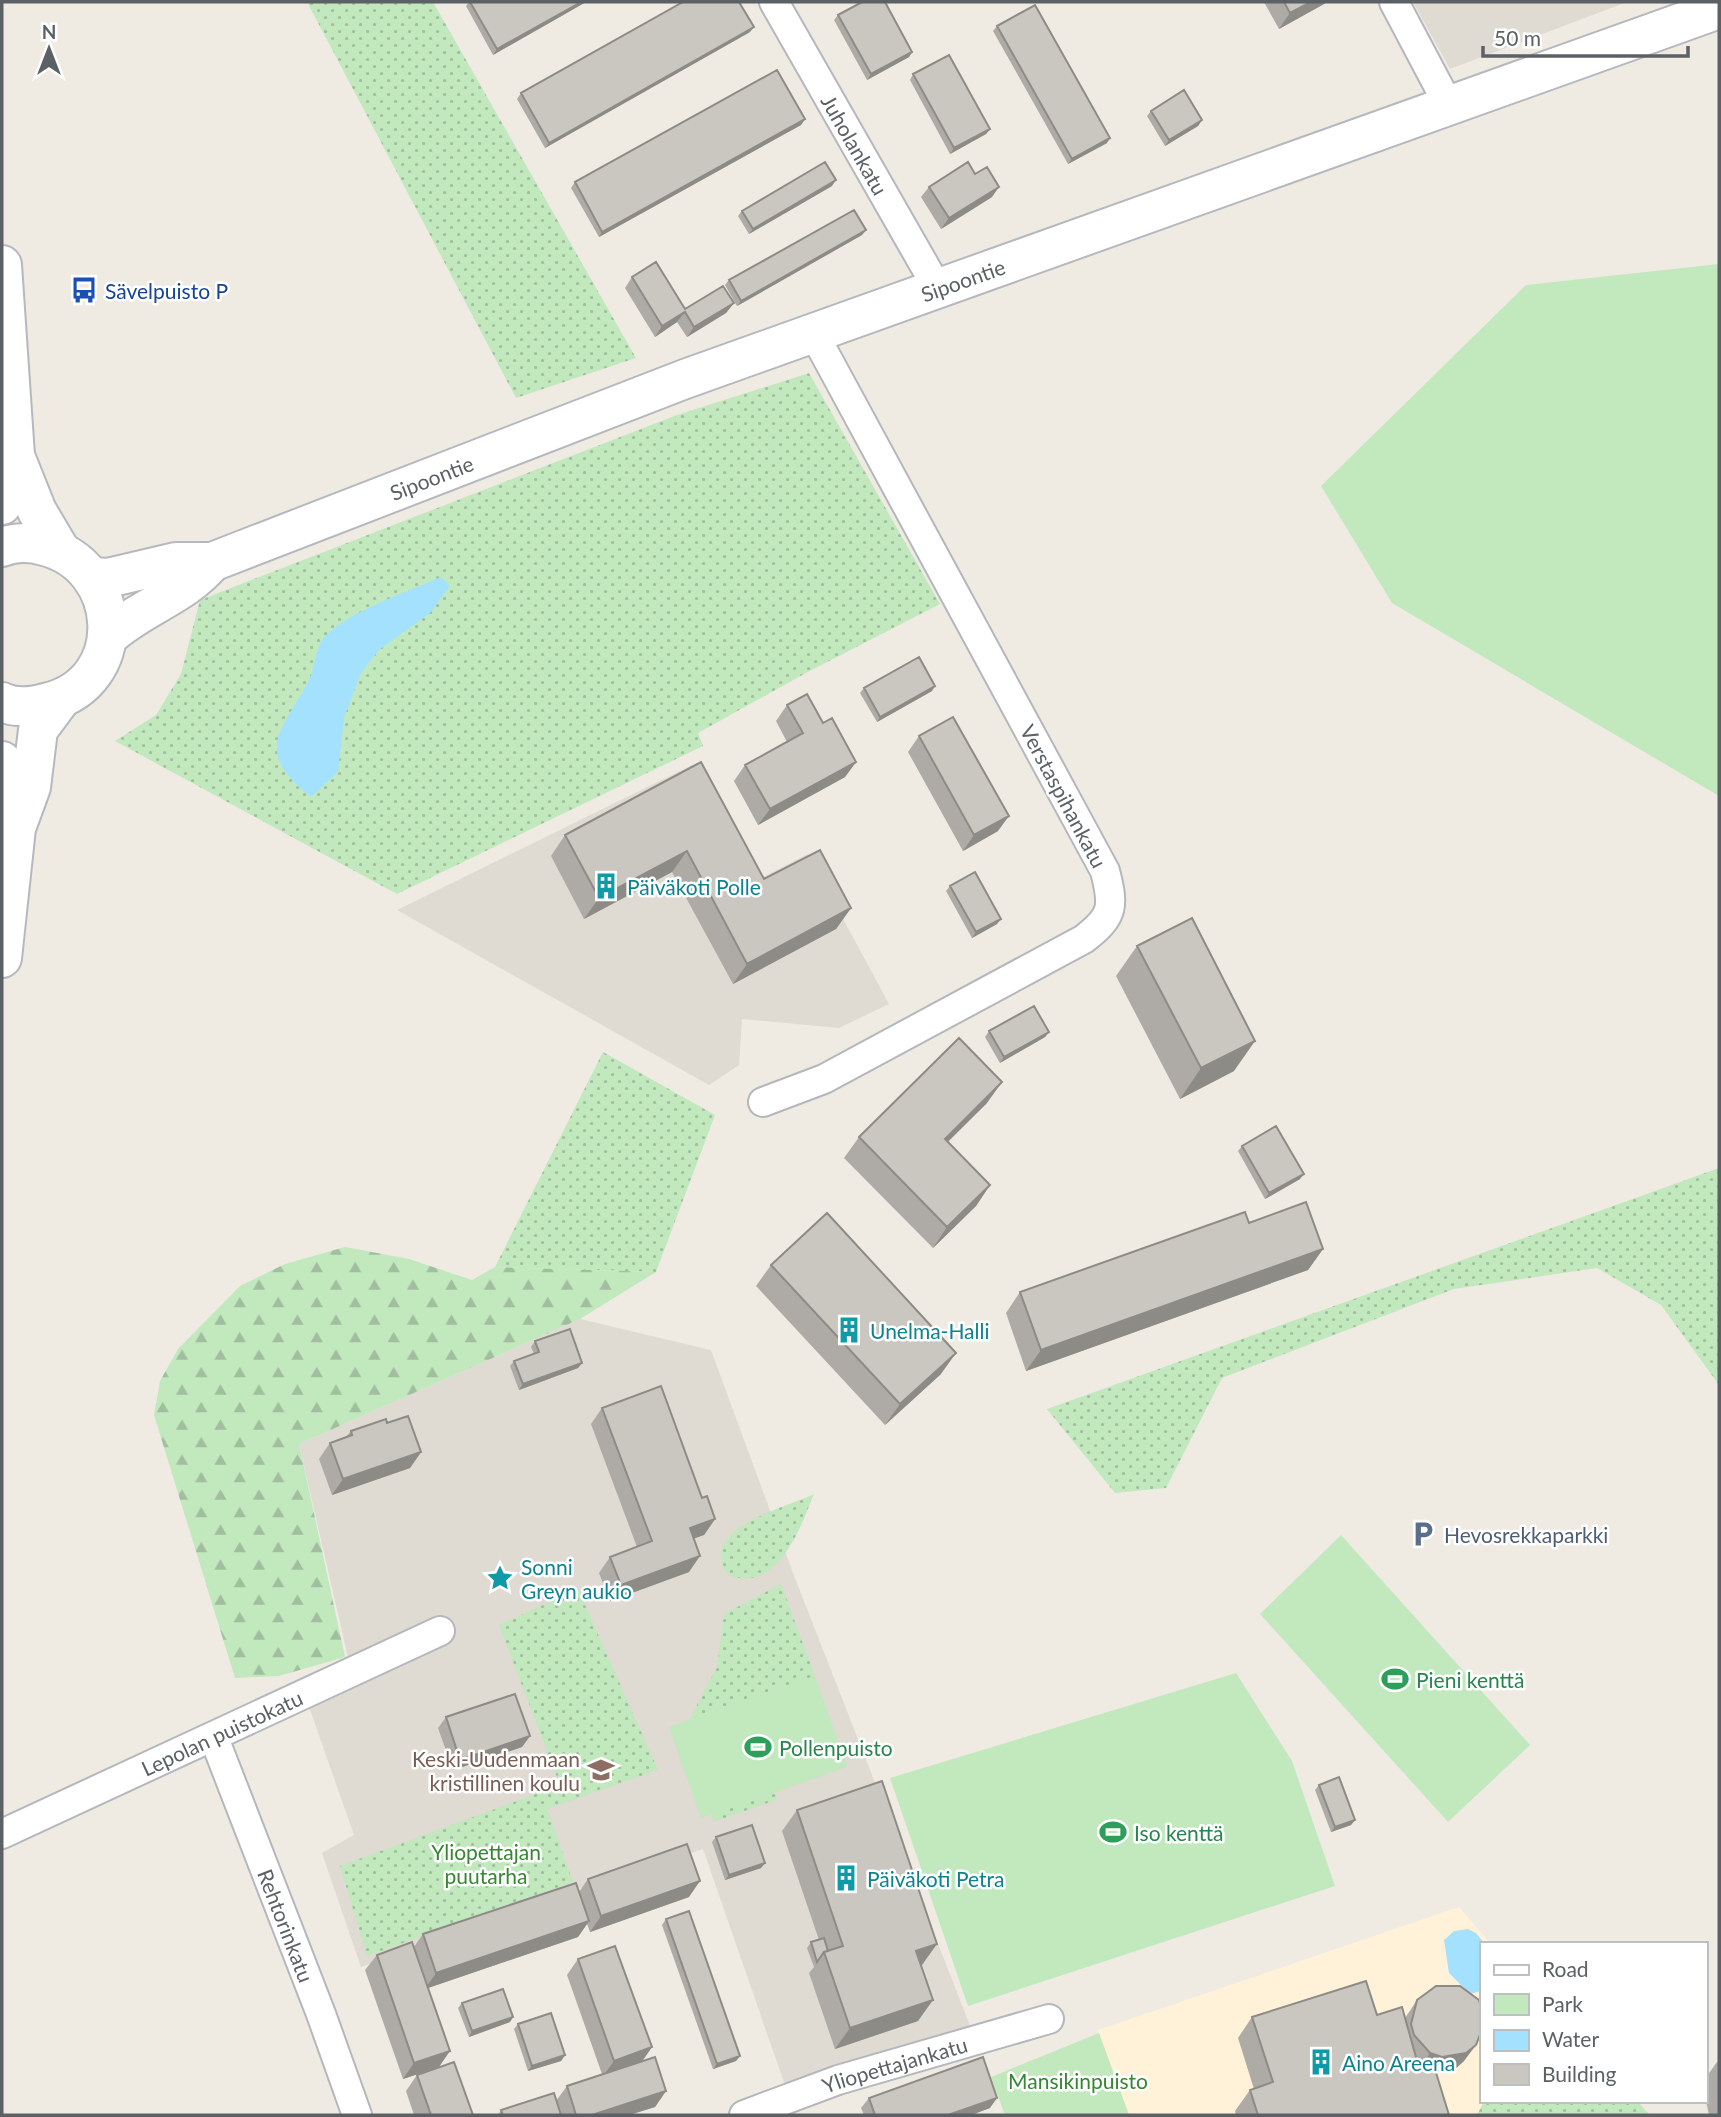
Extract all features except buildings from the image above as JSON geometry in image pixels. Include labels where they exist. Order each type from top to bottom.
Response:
[{"type":"street","name":"Juholankatu","points":[[774,2],[938,289]]},
{"type":"street","points":[[1394,2],[1449,106]]},
{"type":"street","name":"Sipoontie","points":[[92,577],[108,578],[176,562],[212,562],[685,379],[1719,9]]},
{"type":"street","points":[[2,264],[15,456],[37,511],[60,550]]},
{"type":"street","name":"Verstaspihankatu","points":[[763,1102],[824,1079],[1084,939],[1102,925],[1109,914],[1112,896],[1105,871],[814,334]]},
{"type":"street","points":[[2,505],[15,456]]},
{"type":"street","points":[[2,547],[34,543],[60,550],[82,564],[92,577],[107,610],[108,637],[100,662],[84,683],[61,699],[38,730],[31,787],[16,828],[2,958]]},
{"type":"street","name":"Sipoontie","points":[[108,637],[128,618],[199,578],[212,562]]},
{"type":"street","points":[[2,702],[34,706],[61,699]]},
{"type":"street","points":[[2,761],[16,828]]},
{"type":"street","name":"Lepolan puistokatu","points":[[2,1834],[440,1631]]},
{"type":"street","name":"Rehtorinkatu","points":[[214,1738],[321,2014],[357,2115]]},
{"type":"street","name":"Yliopettajankatu","points":[[744,2115],[838,2080],[1049,2019]]},
{"type":"shaded area","points":[[1413,2],[1627,2],[1450,69]]},
{"type":"shaded area","points":[[692,765],[753,882],[808,854],[889,1004],[839,1028],[742,1019],[739,1065],[709,1085],[397,910]]},
{"type":"shaded area","name":"Keski-Uudenmaan kristillinen koulu","points":[[580,1319],[711,1350],[793,1573],[971,2028],[788,2094],[703,1849],[565,1893],[361,1967],[322,1853],[354,1835],[308,1704],[352,1675],[299,1444]]},
{"type":"shaded area","points":[[1459,1907],[1489,1942],[1480,1942],[1480,2103],[1483,2103],[1477,2115],[1129,2115],[1098,2030]]},
{"type":"green space","points":[[307,2],[433,2],[636,358],[516,398]]},
{"type":"green space","points":[[1719,264],[1719,796],[1392,603],[1321,486],[1526,285]]},
{"type":"green space","points":[[809,373],[940,604],[804,674],[698,733],[703,746],[397,894],[115,741],[156,715],[181,674],[200,600],[677,415]]},
{"type":"green space","points":[[603,1052],[715,1115],[656,1272],[495,1267]]},
{"type":"green space","points":[[1719,1168],[1719,1385],[1661,1305],[1597,1268],[1454,1289],[1222,1378],[1166,1488],[1115,1493],[1047,1409]]},
{"type":"green space","points":[[345,1247],[409,1259],[472,1280],[495,1267],[656,1272],[580,1319],[299,1444],[345,1657],[279,1676],[235,1678],[154,1415],[160,1381],[178,1349],[240,1286],[285,1264]]},
{"type":"green space","points":[[814,1494],[794,1540],[773,1567],[761,1575],[745,1578],[728,1575],[721,1559],[724,1545],[733,1533],[747,1522]]},
{"type":"green space","name":"Pieni kenttä","points":[[1341,1535],[1530,1745],[1448,1822],[1260,1614]]},
{"type":"green space","points":[[781,1584],[815,1676],[689,1720],[717,1667],[724,1614]]},
{"type":"green space","name":"Yliopettajan puutarha","points":[[578,1589],[658,1770],[547,1809],[573,1882],[367,1956],[340,1866],[560,1785],[499,1625]]},
{"type":"green space","name":"Iso kenttä","points":[[1236,1673],[1292,1761],[1335,1886],[968,2006],[890,1778]]},
{"type":"green space","name":"Pollenpuisto","points":[[815,1676],[847,1767],[701,1818],[669,1727]]},
{"type":"green space","points":[[776,1792],[776,1800],[713,1822],[712,1814]]},
{"type":"green space","name":"Mansikinpuisto","points":[[1099,2033],[1129,2115],[1005,2115],[991,2077]]},
{"type":"green space","points":[[1483,2103],[1639,2103],[1650,2115],[1477,2115]]},
{"type":"water","points":[[441,577],[450,586],[430,613],[379,650],[361,673],[344,718],[338,772],[311,797],[293,781],[282,766],[277,753],[282,727],[309,680],[320,643],[333,629],[361,611]]},
{"type":"water","points":[[1468,1929],[1476,1933],[1483,1942],[1480,1942],[1480,1991],[1470,1994],[1449,1973],[1444,1940],[1454,1931]]},
{"type":"place","name":"Sävelpuisto P","points":[[84,290]]},
{"type":"place","name":"Päiväkoti Polle","points":[[606,886]]},
{"type":"place","name":"Unelma-Halli","points":[[849,1330]]},
{"type":"place","name":"Hevosrekkaparkki","points":[[1423,1534]]},
{"type":"place","name":"Sonni Greyn aukio","points":[[500,1578]]},
{"type":"place","name":"Pieni kenttä","points":[[1395,1679]]},
{"type":"place","name":"Pollenpuisto","points":[[758,1747]]},
{"type":"place","name":"Keski-Uudenmaan kristillinen koulu","points":[[601,1770]]},
{"type":"place","name":"Iso kenttä","points":[[1113,1832]]},
{"type":"place","name":"Päiväkoti Petra","points":[[846,1878]]},
{"type":"place","name":"Aino Areena","points":[[1321,2062]]}]
